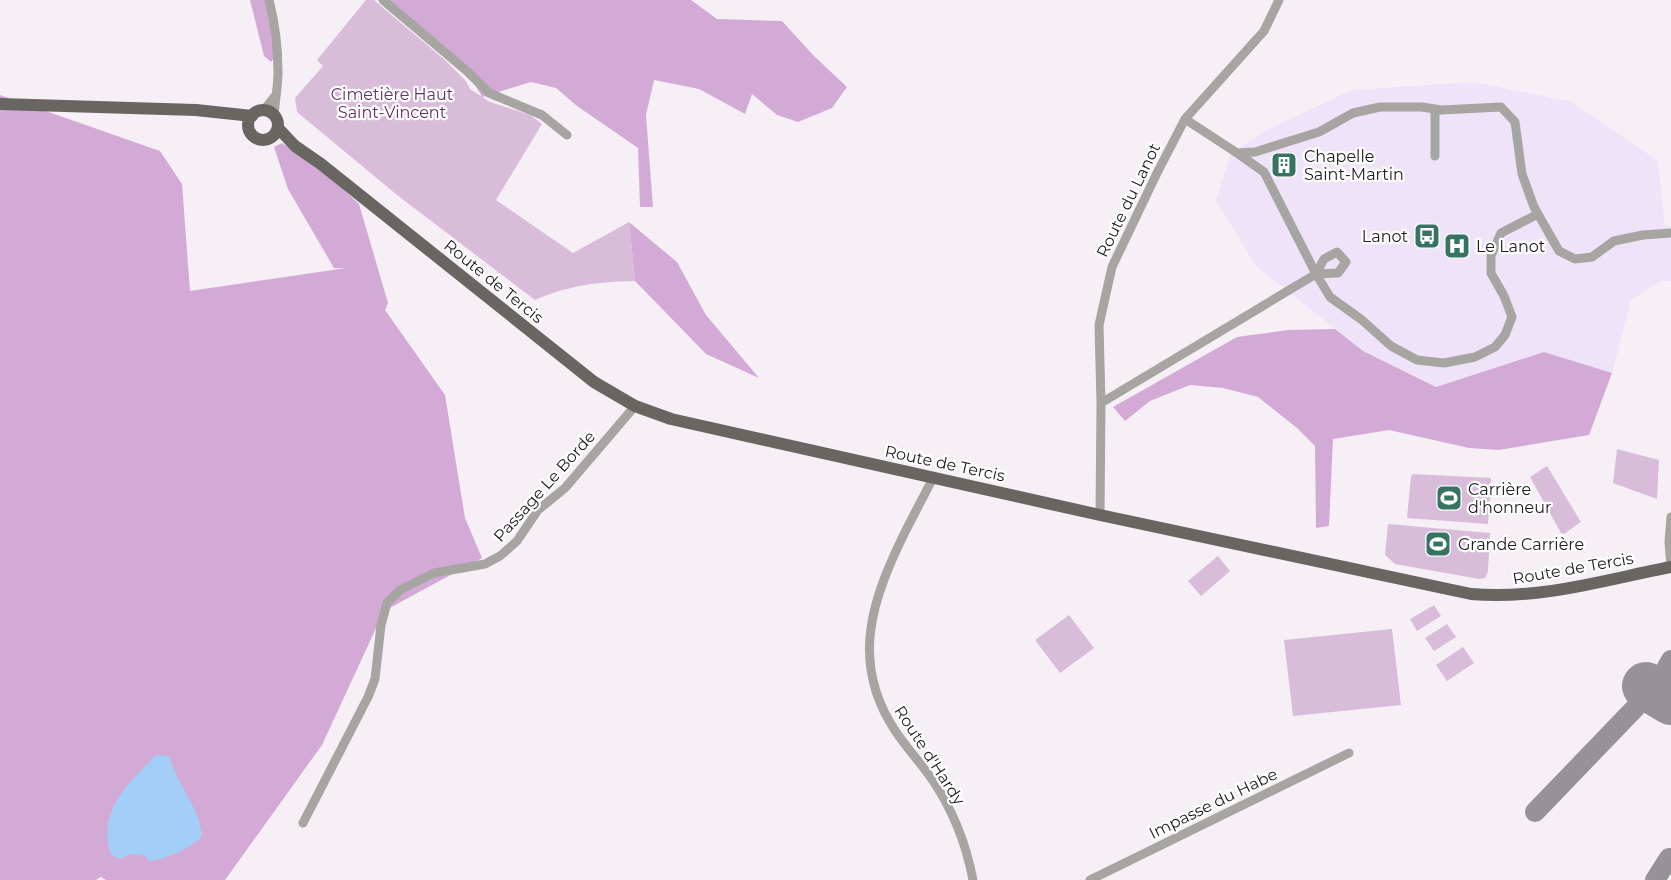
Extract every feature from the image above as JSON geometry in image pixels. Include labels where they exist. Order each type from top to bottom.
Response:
[{"type":"main road","points":[[0,104],[196,110],[232,114],[265,122]]},
{"type":"main road","name":"Route de Tercis","points":[[265,122],[594,382],[635,406],[690,424],[1471,594],[1532,595],[1671,567]]},
{"type":"street","points":[[265,122],[275,96],[278,74],[273,17],[269,0]]},
{"type":"street","points":[[383,0],[468,72],[489,93],[542,115],[567,135]]},
{"type":"street","name":"Route du Lanot","points":[[1100,515],[1099,325],[1112,267],[1185,119],[1264,31],[1279,0]]},
{"type":"street","points":[[1237,153],[1255,152],[1318,132],[1353,113],[1371,109],[1396,106],[1435,109],[1501,108],[1515,122],[1522,174],[1538,214],[1559,251],[1575,259],[1592,257],[1614,242],[1643,235],[1671,233]]},
{"type":"street","points":[[1435,109],[1435,156]]},
{"type":"street","points":[[1185,119],[1264,172],[1330,297],[1362,320],[1391,346],[1418,360],[1444,363],[1475,357],[1495,347],[1505,334],[1512,317],[1504,296],[1491,273],[1491,256],[1501,233],[1538,214]]},
{"type":"street","points":[[1101,403],[1316,274]]},
{"type":"street","name":"Passage Le Borde","points":[[303,823],[375,679],[381,625],[387,603],[400,590],[434,573],[485,564],[500,556],[522,536],[538,510],[565,488],[635,406]]},
{"type":"street","name":"Route d'Hardy","points":[[933,478],[897,549],[877,598],[870,628],[872,675],[876,699],[896,733],[930,777],[955,821],[973,880]]},
{"type":"street","points":[[1671,517],[1669,542],[1671,567]]},
{"type":"street","name":"Impasse du Habe","points":[[1090,880],[1349,753]]},
{"type":"shaded area","points":[[250,0],[269,0],[275,56],[271,62],[264,56]]},
{"type":"shaded area","points":[[383,0],[691,0],[717,19],[782,21],[847,87],[832,108],[798,122],[777,115],[752,94],[745,114],[699,89],[654,80],[646,115],[653,207],[640,207],[638,148],[577,106],[556,88],[531,82],[482,97],[468,72]]},
{"type":"shaded area","name":"Le Lanot","points":[[1473,82],[1570,101],[1658,161],[1665,226],[1671,226],[1671,281],[1660,281],[1631,300],[1612,373],[1543,352],[1436,387],[1363,351],[1256,266],[1216,201],[1230,154],[1267,130],[1352,90]]},
{"type":"shaded area","points":[[0,95],[160,151],[182,184],[190,291],[346,268],[334,268],[288,189],[274,147],[282,143],[326,173],[359,204],[388,303],[385,310],[445,395],[465,518],[482,558],[384,611],[322,745],[225,880],[106,880],[101,877],[96,880],[0,880]]},
{"type":"shaded area","points":[[629,222],[677,262],[706,315],[759,378],[706,354],[635,281]]},
{"type":"shaded area","points":[[1335,329],[1363,351],[1436,387],[1544,352],[1612,373],[1589,435],[1499,450],[1469,448],[1389,430],[1333,439],[1329,526],[1316,528],[1315,446],[1297,428],[1258,397],[1223,388],[1190,385],[1150,401],[1125,421],[1113,407],[1237,337],[1288,330]]},
{"type":"green space","name":"Cimetière Haut Saint-Vincent","points":[[366,0],[374,0],[446,61],[466,81],[470,89],[490,102],[530,115],[542,124],[496,200],[573,253],[629,222],[635,281],[584,285],[535,300],[397,195],[297,112],[295,98],[323,66],[317,60]]},
{"type":"green space","points":[[1617,449],[1659,460],[1657,499],[1613,483]]},
{"type":"green space","points":[[1547,466],[1581,522],[1564,534],[1561,533],[1530,477]]},
{"type":"green space","name":"Carrière d'honneur","points":[[1413,474],[1491,478],[1488,524],[1407,518]]},
{"type":"green space","name":"Grande Carrière","points":[[1388,524],[1490,533],[1488,572],[1485,578],[1479,579],[1395,564],[1385,555]]},
{"type":"green space","points":[[1218,556],[1230,571],[1201,596],[1188,581]]},
{"type":"green space","points":[[1434,605],[1441,616],[1417,631],[1410,619]]},
{"type":"green space","points":[[1069,615],[1094,648],[1060,673],[1035,640]]},
{"type":"green space","points":[[1447,624],[1456,637],[1434,651],[1425,638]]},
{"type":"green space","points":[[1392,629],[1401,705],[1293,716],[1284,640]]},
{"type":"green space","points":[[1463,647],[1474,663],[1447,681],[1436,665]]},
{"type":"water","points":[[156,755],[169,756],[197,815],[202,836],[177,853],[162,858],[148,861],[145,855],[130,854],[121,859],[111,855],[107,840],[111,812],[126,788]]},
{"type":"taxiway","points":[[1671,660],[1658,683],[1660,691],[1671,699]]},
{"type":"taxiway","points":[[1535,812],[1637,706]]},
{"type":"taxiway","points":[[1655,880],[1669,858]]},
{"type":"runway","points":[[1646,686],[1671,701]]},
{"type":"place","name":"Chapelle Saint-Martin","points":[[1284,165]]},
{"type":"place","name":"Lanot","points":[[1427,236]]},
{"type":"place","name":"Le Lanot","points":[[1457,246]]},
{"type":"place","name":"Carrière d'honneur","points":[[1449,498]]},
{"type":"place","name":"Grande Carrière","points":[[1438,544]]}]
